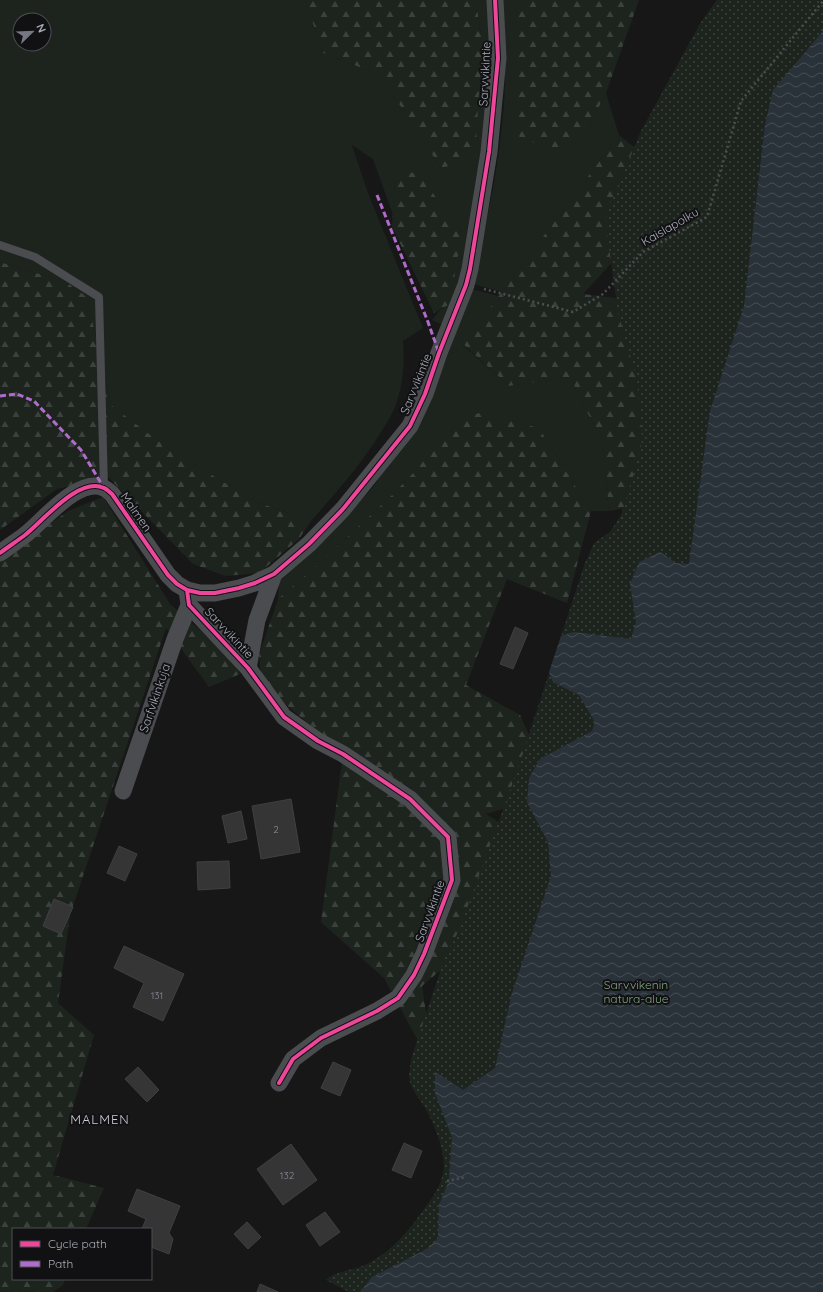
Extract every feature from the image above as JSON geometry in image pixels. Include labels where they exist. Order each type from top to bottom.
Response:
[{"type":"street","name":"Sarvvikintie","points":[[279,1083],[293,1059],[321,1038],[377,1011],[398,998],[414,975],[424,954],[452,880],[448,837],[410,800],[343,754],[318,741],[284,718],[248,668],[188,597],[200,593],[239,588],[255,583],[274,574],[309,544],[343,510],[410,426],[425,394],[439,353],[466,285],[489,152],[498,58],[495,0]]},
{"type":"street","name":"Malmen","points":[[0,553],[25,535],[62,500],[83,489],[95,486],[104,488],[112,494],[168,575],[188,597]]},
{"type":"street","name":"Sarvvikintie","points":[[248,668],[257,620],[274,574]]},
{"type":"street","name":"Sarfvikinkuja","points":[[123,791],[188,597]]},
{"type":"lane","points":[[0,244],[35,257],[99,297],[104,488]]},
{"type":"path","points":[[447,1181],[466,1177]]},
{"type":"green space","points":[[0,0],[305,0],[323,53],[380,75],[441,168],[482,43],[476,0],[489,0],[492,76],[465,261],[445,326],[432,320],[439,311],[450,304],[395,180],[393,215],[373,159],[352,145],[368,193],[423,328],[403,341],[404,358],[402,383],[398,399],[389,418],[358,465],[311,521],[254,501],[161,444],[111,405],[87,297],[66,282],[0,262]]},
{"type":"green space","points":[[305,0],[476,0],[482,43],[475,159],[441,168],[380,75],[323,53]]},
{"type":"green space","points":[[503,0],[515,0],[516,19],[584,136],[606,93],[619,135],[502,292],[473,284],[494,185],[504,110],[505,47]]},
{"type":"green space","points":[[515,0],[639,0],[606,93],[584,136],[553,151],[518,136]]},
{"type":"green space","name":"Sarvvikenin natura-alue","points":[[717,0],[823,0],[823,1050],[662,1292],[349,1292],[326,1280],[337,1274],[360,1267],[376,1259],[390,1248],[403,1236],[419,1216],[439,1186],[442,1177],[444,1160],[442,1150],[432,1121],[410,1082],[409,1076],[411,1059],[445,957],[459,930],[516,774],[585,563],[594,543],[610,532],[621,515],[635,470],[642,440],[637,378],[618,311],[607,234],[607,213],[641,131],[701,22]]},
{"type":"green space","points":[[619,135],[650,160],[649,222],[583,294],[630,300],[675,388],[637,506],[609,511],[602,442],[570,377],[509,386],[463,344]]},
{"type":"green space","points":[[418,170],[461,236],[450,304],[434,313],[392,227],[395,180]]},
{"type":"green space","points":[[0,262],[66,282],[87,297],[111,405],[162,444],[254,501],[311,521],[299,539],[259,573],[226,576],[193,564],[108,477],[57,489],[0,530]]},
{"type":"green space","points":[[471,289],[499,296],[463,345],[509,386],[570,377],[602,442],[609,511],[591,511],[539,428],[418,468],[393,494],[324,559],[278,599],[279,582],[327,537],[374,486],[424,409],[450,349]]},
{"type":"green space","points":[[478,413],[539,428],[591,511],[567,603],[507,579],[466,685],[520,715],[540,759],[527,802],[486,814],[524,838],[488,930],[422,986],[435,1072],[384,978],[321,922],[343,754],[262,682],[259,655],[278,599],[324,559],[393,494],[418,468],[441,438]]},
{"type":"green space","points":[[103,497],[170,604],[231,657],[240,674],[209,687],[166,628],[70,915],[58,1003],[94,1035],[53,1175],[104,1188],[86,1228],[12,1228],[12,1280],[65,1280],[63,1285],[53,1292],[0,1292],[0,559],[68,511]]},
{"type":"water","name":"Sarvvikenin natura-alue","points":[[823,31],[823,1292],[360,1292],[372,1277],[427,1249],[438,1238],[439,1205],[449,1180],[452,1137],[435,1093],[435,1072],[463,1090],[495,1068],[512,993],[551,876],[548,842],[527,802],[529,778],[540,759],[592,731],[595,722],[579,695],[553,682],[549,672],[561,636],[574,632],[631,639],[636,622],[630,584],[639,562],[660,552],[676,563],[689,564],[710,411],[744,306],[765,125],[773,90]]},
{"type":"building","points":[[515,627],[528,633],[513,669],[500,664]]},
{"type":"building","points":[[291,799],[300,852],[261,859],[252,806]]},
{"type":"building","points":[[241,811],[247,839],[228,843],[222,816]]},
{"type":"building","points":[[119,846],[137,854],[125,881],[107,873]]},
{"type":"building","points":[[229,861],[230,888],[198,890],[197,862]]},
{"type":"building","points":[[54,899],[73,907],[61,934],[43,926]]},
{"type":"building","points":[[124,946],[184,974],[163,1021],[133,1007],[144,983],[114,968]]},
{"type":"building","points":[[333,1062],[351,1070],[340,1096],[321,1088]]},
{"type":"building","points":[[138,1067],[159,1090],[147,1102],[125,1079]]},
{"type":"building","points":[[404,1143],[422,1151],[411,1178],[392,1170]]},
{"type":"building","points":[[291,1144],[317,1180],[283,1205],[257,1169]]},
{"type":"building","points":[[137,1189],[180,1206],[169,1233],[173,1239],[169,1254],[152,1247],[152,1228],[142,1228],[146,1219],[128,1211]]},
{"type":"building","points":[[325,1212],[340,1232],[320,1246],[306,1225]]},
{"type":"building","points":[[247,1222],[261,1237],[248,1249],[234,1234]]},
{"type":"building","points":[[260,1284],[278,1292],[257,1292]]},
{"type":"marked path","points":[[377,195],[439,353]]},
{"type":"marked path","points":[[0,396],[17,394],[34,401],[81,450],[104,488]]},
{"type":"cycle path","points":[[0,553],[25,535],[51,511],[73,494],[84,488],[94,486],[105,488],[112,494],[168,575],[177,584],[187,590],[200,593],[215,593],[255,583],[274,574],[309,544],[343,509],[410,426],[425,394],[439,353],[466,285],[470,269],[489,152],[498,58],[495,0]]},
{"type":"cycle path","points":[[187,590],[189,605],[248,668],[284,717],[318,741],[343,754],[410,799],[448,837],[452,880],[424,954],[414,975],[398,998],[377,1011],[321,1038],[293,1059],[279,1083]]},
{"type":"district","name":"MALMEN","points":[[100,1119]]}]
